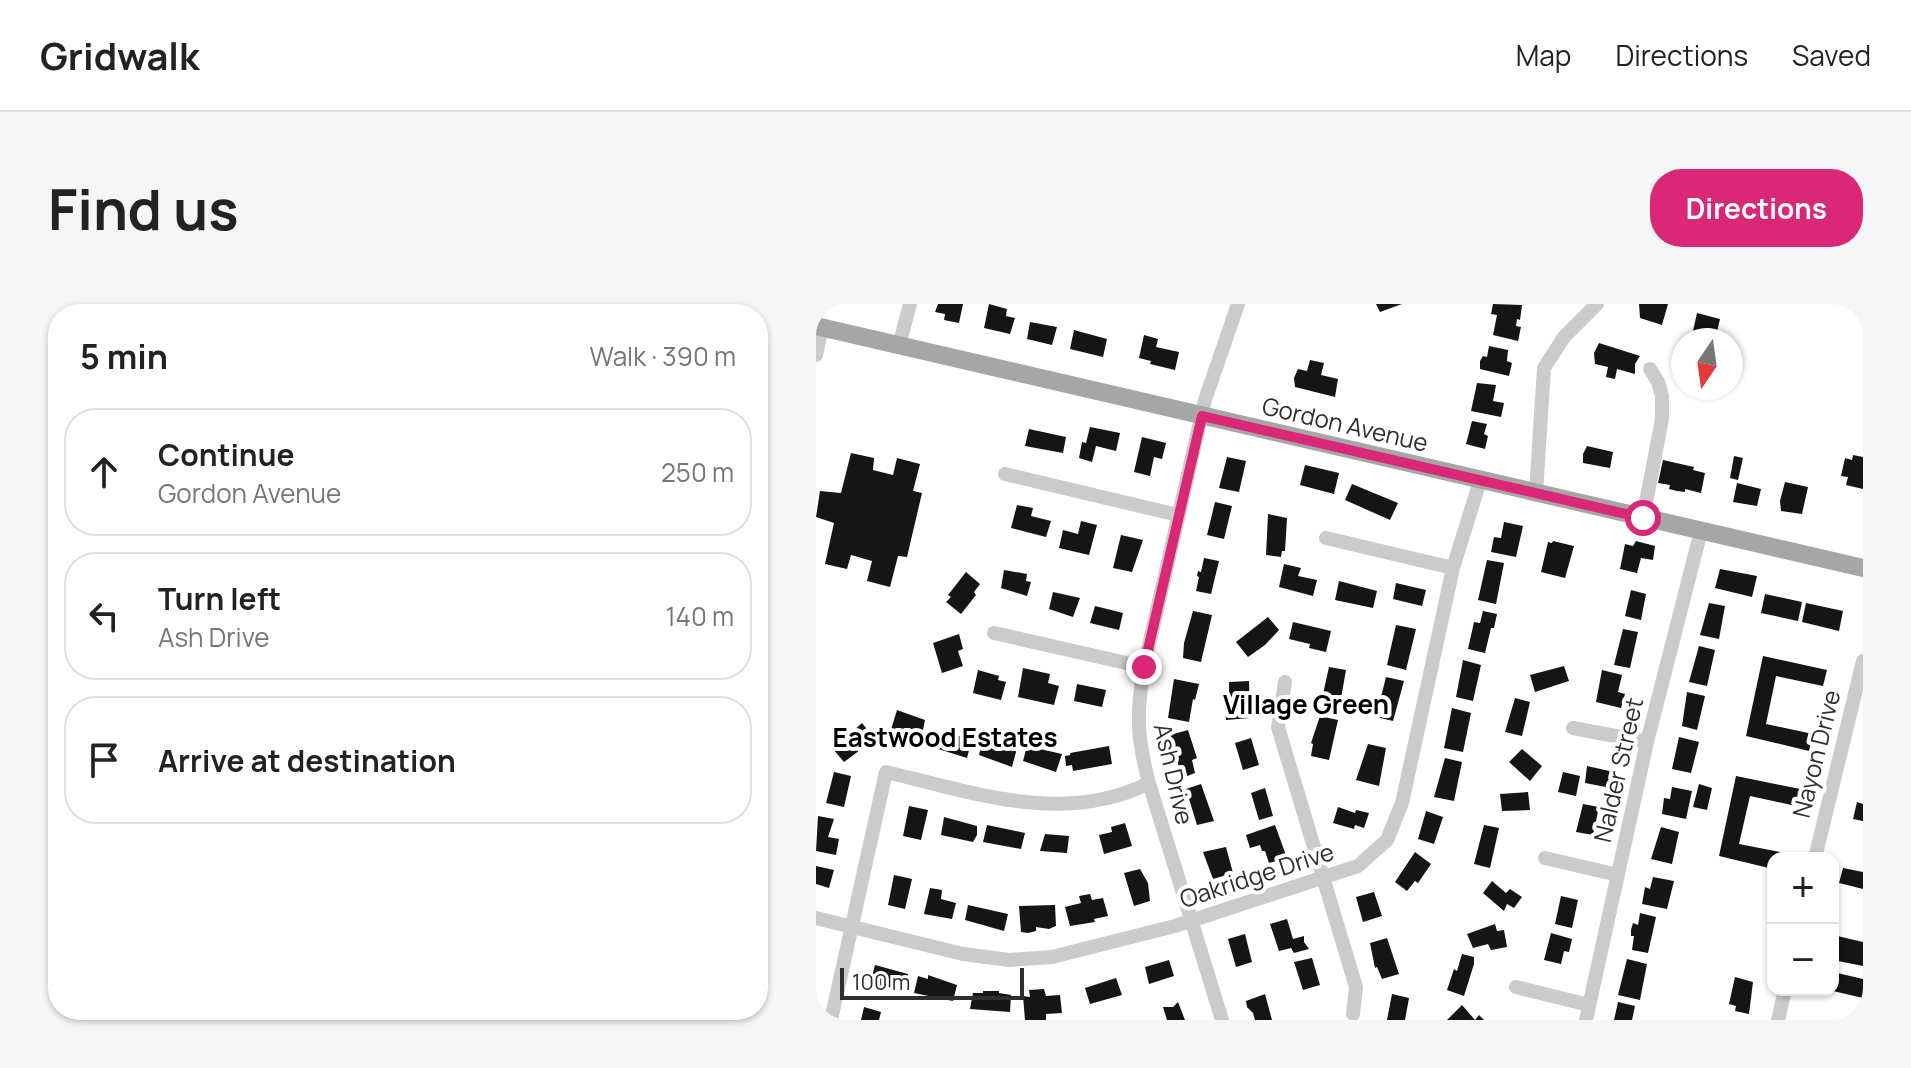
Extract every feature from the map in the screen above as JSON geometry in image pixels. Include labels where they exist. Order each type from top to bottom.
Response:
[{"type":"main road","name":"Gordon Avenue","points":[[819,326],[1863,568]]},
{"type":"street","points":[[899,346],[910,304]]},
{"type":"street","name":"Ash Drive","points":[[1222,1020],[1149,783],[1139,746],[1137,708],[1202,416],[1238,304]]},
{"type":"street","points":[[1536,493],[1544,368],[1564,337],[1597,304]]},
{"type":"street","points":[[816,355],[819,326]]},
{"type":"street","points":[[1643,518],[1662,419],[1662,396],[1650,369]]},
{"type":"street","points":[[1005,474],[1178,515]]},
{"type":"street","name":"Oakridge Drive","points":[[816,918],[963,954],[1009,960],[1052,957],[1191,920],[1358,866],[1387,840],[1402,803],[1453,568],[1480,481]]},
{"type":"street","name":"Nalder Street","points":[[1588,1012],[1647,742],[1701,531]]},
{"type":"street","points":[[1326,538],[1453,568]]},
{"type":"street","points":[[994,633],[1144,667]]},
{"type":"street","name":"Nayon Drive","points":[[1816,852],[1863,661]]},
{"type":"street","points":[[1285,682],[1278,727],[1356,987],[1353,1014]]},
{"type":"street","points":[[1573,728],[1647,742]]},
{"type":"street","points":[[831,1020],[886,772],[1029,804],[1071,804],[1133,791],[1149,783]]},
{"type":"street","points":[[1545,858],[1618,875]]},
{"type":"street","points":[[1516,987],[1588,1012]]},
{"type":"street","points":[[1778,1020],[1784,996]]},
{"type":"building","points":[[938,304],[963,304],[959,323],[944,320],[945,314],[935,312]]},
{"type":"building","points":[[989,304],[1007,309],[1006,316],[1015,318],[1010,334],[984,328]]},
{"type":"building","points":[[1376,304],[1402,304],[1380,312]]},
{"type":"building","points":[[1493,304],[1522,305],[1516,326],[1521,327],[1518,341],[1493,335],[1497,315],[1491,314]]},
{"type":"building","points":[[1639,304],[1668,304],[1662,325],[1640,318]]},
{"type":"building","points":[[1697,313],[1720,319],[1718,328],[1694,328]]},
{"type":"building","points":[[1030,322],[1057,327],[1052,345],[1027,339]]},
{"type":"building","points":[[1074,330],[1107,339],[1103,357],[1070,349]]},
{"type":"building","points":[[1144,335],[1158,339],[1156,347],[1179,352],[1175,370],[1139,358]]},
{"type":"building","points":[[1599,343],[1640,356],[1635,364],[1635,374],[1617,369],[1615,379],[1606,377],[1608,367],[1595,364],[1594,353]]},
{"type":"building","points":[[1489,346],[1508,350],[1507,361],[1512,363],[1509,376],[1480,369],[1480,361],[1483,356],[1487,357]]},
{"type":"building","points":[[1310,360],[1324,363],[1321,375],[1338,379],[1335,397],[1295,387],[1294,378],[1298,369],[1307,371]]},
{"type":"building","points":[[1477,383],[1496,385],[1493,401],[1504,403],[1501,417],[1471,411]]},
{"type":"building","points":[[1472,421],[1487,424],[1485,449],[1466,444]]},
{"type":"building","points":[[1090,427],[1120,433],[1116,451],[1096,446],[1092,462],[1079,458],[1082,442],[1086,443]]},
{"type":"building","points":[[1029,429],[1066,437],[1063,453],[1025,446]]},
{"type":"building","points":[[1142,437],[1166,443],[1162,459],[1154,457],[1150,476],[1134,472]]},
{"type":"building","points":[[1587,446],[1613,452],[1610,468],[1583,463]]},
{"type":"building","points":[[851,453],[874,458],[873,470],[893,475],[897,458],[920,464],[913,491],[922,493],[907,557],[898,556],[890,587],[867,581],[872,561],[851,555],[847,569],[825,564],[834,523],[816,517],[820,491],[841,493]]},
{"type":"building","points":[[1853,455],[1863,457],[1863,489],[1846,485],[1848,477],[1841,476],[1845,458],[1852,460]]},
{"type":"building","points":[[1734,456],[1743,458],[1738,480],[1730,478]]},
{"type":"building","points":[[1227,457],[1246,461],[1239,492],[1219,488]]},
{"type":"building","points":[[1663,460],[1694,467],[1693,470],[1705,473],[1701,493],[1685,489],[1685,492],[1677,491],[1669,489],[1670,485],[1658,483]]},
{"type":"building","points":[[1305,465],[1339,473],[1334,494],[1300,485]]},
{"type":"building","points":[[1785,482],[1808,487],[1802,514],[1781,511]]},
{"type":"building","points":[[1737,483],[1761,489],[1757,506],[1733,502]]},
{"type":"building","points":[[1352,484],[1398,503],[1390,520],[1345,500]]},
{"type":"building","points":[[1215,502],[1232,506],[1224,539],[1207,535]]},
{"type":"building","points":[[1017,505],[1033,508],[1031,516],[1051,521],[1046,537],[1011,528]]},
{"type":"building","points":[[1268,514],[1287,518],[1285,551],[1282,551],[1281,557],[1266,555]]},
{"type":"building","points":[[1081,521],[1097,525],[1089,555],[1059,548],[1063,530],[1078,534]]},
{"type":"building","points":[[1504,522],[1523,526],[1516,557],[1491,552],[1494,537],[1501,538]]},
{"type":"building","points":[[1121,535],[1143,540],[1132,572],[1113,568]]},
{"type":"building","points":[[1636,541],[1655,546],[1653,560],[1641,558],[1637,573],[1620,569],[1625,544],[1633,546]]},
{"type":"building","points":[[1548,542],[1574,546],[1565,578],[1541,572]]},
{"type":"building","points":[[1204,558],[1219,561],[1211,594],[1196,591],[1198,571],[1201,572]]},
{"type":"building","points":[[1487,560],[1504,563],[1496,604],[1478,600]]},
{"type":"building","points":[[1284,564],[1301,568],[1298,576],[1317,580],[1313,596],[1279,587]]},
{"type":"building","points":[[1720,569],[1757,576],[1752,597],[1715,588]]},
{"type":"building","points":[[1004,570],[1027,574],[1026,581],[1031,582],[1027,596],[1001,588]]},
{"type":"building","points":[[966,572],[980,584],[974,592],[976,595],[961,614],[946,602]]},
{"type":"building","points":[[1339,581],[1377,591],[1373,608],[1335,600]]},
{"type":"building","points":[[1396,583],[1426,590],[1422,606],[1393,599]]},
{"type":"building","points":[[1631,590],[1646,594],[1641,620],[1625,616]]},
{"type":"building","points":[[1053,592],[1080,598],[1073,617],[1049,609]]},
{"type":"building","points":[[1765,594],[1802,602],[1798,621],[1761,613]]},
{"type":"building","points":[[1709,603],[1725,606],[1719,639],[1700,635]]},
{"type":"building","points":[[1806,603],[1843,611],[1839,631],[1802,622]]},
{"type":"building","points":[[1095,606],[1123,613],[1119,630],[1090,623]]},
{"type":"building","points":[[1193,611],[1212,615],[1201,662],[1183,658]]},
{"type":"building","points":[[1483,611],[1497,614],[1485,653],[1468,649],[1474,622],[1480,623]]},
{"type":"building","points":[[1268,617],[1279,630],[1248,657],[1236,642]]},
{"type":"building","points":[[1293,622],[1331,631],[1326,652],[1289,639]]},
{"type":"building","points":[[1396,625],[1416,629],[1406,670],[1387,665]]},
{"type":"building","points":[[1623,629],[1638,632],[1630,668],[1614,665]]},
{"type":"building","points":[[959,634],[963,649],[958,651],[963,666],[942,673],[933,643]]},
{"type":"building","points":[[1699,646],[1715,650],[1707,686],[1689,682]]},
{"type":"building","points":[[1763,656],[1827,670],[1823,686],[1776,676],[1766,724],[1813,734],[1809,751],[1746,736]]},
{"type":"building","points":[[1463,660],[1481,665],[1473,701],[1456,697]]},
{"type":"building","points":[[1564,666],[1569,681],[1535,692],[1530,675]]},
{"type":"building","points":[[1329,667],[1346,670],[1339,710],[1324,708],[1326,695],[1323,694]]},
{"type":"building","points":[[1023,668],[1050,674],[1048,683],[1059,686],[1054,705],[1018,697]]},
{"type":"building","points":[[978,670],[999,676],[998,680],[1006,682],[1001,700],[973,693]]},
{"type":"building","points":[[1602,670],[1622,675],[1618,692],[1625,694],[1621,708],[1596,702]]},
{"type":"building","points":[[1386,677],[1404,681],[1393,721],[1376,717]]},
{"type":"building","points":[[1174,679],[1199,684],[1189,722],[1168,718]]},
{"type":"building","points":[[1249,681],[1250,718],[1226,720],[1229,682]]},
{"type":"building","points":[[1077,684],[1106,690],[1102,707],[1074,701]]},
{"type":"building","points":[[1687,692],[1705,696],[1697,730],[1682,726]]},
{"type":"building","points":[[1515,698],[1530,702],[1522,736],[1505,732]]},
{"type":"building","points":[[1452,708],[1471,713],[1463,752],[1444,748]]},
{"type":"building","points":[[897,710],[925,720],[922,735],[907,732],[904,737],[890,733]]},
{"type":"building","points":[[1320,716],[1338,720],[1329,760],[1311,756],[1311,743]]},
{"type":"building","points":[[862,723],[875,739],[844,762],[833,749]]},
{"type":"building","points":[[1188,730],[1197,758],[1192,760],[1195,773],[1182,778],[1170,735]]},
{"type":"building","points":[[939,731],[972,739],[967,758],[935,748]]},
{"type":"building","points":[[983,737],[1013,744],[1016,752],[1012,767],[979,755]]},
{"type":"building","points":[[1679,737],[1699,742],[1691,773],[1672,769]]},
{"type":"building","points":[[1251,738],[1259,765],[1243,770],[1235,743]]},
{"type":"building","points":[[1368,744],[1386,748],[1379,786],[1356,780]]},
{"type":"building","points":[[1027,746],[1062,754],[1056,772],[1023,761]]},
{"type":"building","points":[[1109,746],[1112,764],[1073,771],[1072,765],[1066,766],[1065,756],[1070,753]]},
{"type":"building","points":[[1522,749],[1542,766],[1530,781],[1509,762]]},
{"type":"building","points":[[1445,758],[1462,762],[1454,801],[1434,797]]},
{"type":"building","points":[[1587,766],[1614,772],[1611,788],[1585,783]]},
{"type":"building","points":[[834,772],[851,776],[844,807],[826,803]]},
{"type":"building","points":[[1563,772],[1580,776],[1576,796],[1558,792]]},
{"type":"building","points":[[1736,776],[1800,789],[1796,806],[1750,796],[1739,844],[1780,852],[1767,852],[1767,868],[1719,856]]},
{"type":"building","points":[[1201,784],[1214,821],[1197,825],[1186,789]]},
{"type":"building","points":[[1699,784],[1712,788],[1707,810],[1693,807]]},
{"type":"building","points":[[1672,787],[1692,791],[1686,819],[1662,814],[1664,798],[1670,799]]},
{"type":"building","points":[[1265,788],[1273,816],[1259,820],[1251,793]]},
{"type":"building","points":[[1528,792],[1530,810],[1502,811],[1500,794]]},
{"type":"building","points":[[1857,802],[1863,804],[1863,821],[1853,819]]},
{"type":"building","points":[[1583,804],[1599,807],[1593,835],[1576,832]]},
{"type":"building","points":[[909,806],[928,810],[921,840],[903,836]]},
{"type":"building","points":[[1338,807],[1355,813],[1356,810],[1369,813],[1364,828],[1355,825],[1354,829],[1333,823]]},
{"type":"building","points":[[1426,811],[1443,817],[1434,844],[1418,839]]},
{"type":"building","points":[[818,816],[834,819],[828,837],[839,839],[836,855],[816,851]]},
{"type":"building","points":[[944,817],[977,826],[973,842],[941,835]]},
{"type":"building","points":[[1125,823],[1132,846],[1104,854],[1099,835],[1112,832],[1111,827]]},
{"type":"building","points":[[987,825],[1025,833],[1021,849],[983,842]]},
{"type":"building","points":[[1275,825],[1287,858],[1269,863],[1260,845],[1250,848],[1246,835]]},
{"type":"building","points":[[1484,825],[1499,828],[1490,868],[1474,864]]},
{"type":"building","points":[[1661,827],[1679,832],[1672,864],[1651,859]]},
{"type":"building","points":[[1045,834],[1069,836],[1067,853],[1040,851]]},
{"type":"building","points":[[1226,847],[1233,873],[1213,879],[1203,852]]},
{"type":"building","points":[[1415,852],[1431,864],[1418,883],[1415,881],[1407,891],[1395,882]]},
{"type":"building","points":[[816,866],[834,870],[829,888],[816,884]]},
{"type":"building","points":[[1843,868],[1863,872],[1863,889],[1839,883]]},
{"type":"building","points":[[1140,869],[1148,883],[1150,901],[1134,906],[1124,873]]},
{"type":"building","points":[[894,875],[912,879],[905,909],[888,905]]},
{"type":"building","points":[[1653,877],[1674,881],[1667,909],[1642,904],[1645,887],[1650,889]]},
{"type":"building","points":[[1492,881],[1506,893],[1510,889],[1522,897],[1514,908],[1507,904],[1504,911],[1483,893]]},
{"type":"building","points":[[930,888],[942,890],[941,899],[956,903],[952,919],[924,914]]},
{"type":"building","points":[[1374,892],[1382,916],[1363,922],[1356,897]]},
{"type":"building","points":[[1090,894],[1092,900],[1103,898],[1108,916],[1094,919],[1095,922],[1070,926],[1065,907],[1081,903],[1079,896]]},
{"type":"building","points":[[1561,896],[1578,900],[1572,928],[1555,924]]},
{"type":"building","points":[[968,905],[1008,914],[1004,931],[965,920]]},
{"type":"building","points":[[1055,905],[1056,926],[1021,932],[1019,906]]},
{"type":"building","points":[[1640,913],[1656,917],[1648,953],[1632,950],[1634,936],[1631,936],[1631,930],[1633,923],[1638,925]]},
{"type":"building","points":[[1287,919],[1293,939],[1304,936],[1309,949],[1294,953],[1291,948],[1279,951],[1270,924]]},
{"type":"building","points":[[1495,924],[1497,931],[1504,930],[1507,947],[1491,950],[1488,944],[1473,948],[1467,934]]},
{"type":"building","points":[[1551,933],[1572,939],[1569,952],[1564,951],[1561,964],[1544,960]]},
{"type":"building","points":[[1245,934],[1252,962],[1236,967],[1228,939]]},
{"type":"building","points":[[1839,936],[1863,942],[1863,966],[1839,961]]},
{"type":"building","points":[[1387,938],[1399,974],[1382,979],[1375,968],[1370,943]]},
{"type":"building","points":[[1462,954],[1474,957],[1464,996],[1447,990]]},
{"type":"building","points":[[1312,958],[1320,985],[1303,990],[1294,962]]},
{"type":"building","points":[[1627,959],[1647,964],[1640,1000],[1618,995]]},
{"type":"building","points":[[1169,960],[1174,976],[1149,984],[1145,967]]},
{"type":"building","points":[[875,965],[908,974],[906,990],[870,984]]},
{"type":"building","points":[[1839,973],[1863,979],[1863,998],[1839,992]]},
{"type":"building","points":[[928,975],[957,985],[953,1001],[914,993],[918,976],[928,979]]},
{"type":"building","points":[[1735,977],[1753,982],[1749,1014],[1735,1011],[1736,1006],[1729,1004]]},
{"type":"building","points":[[1116,978],[1122,995],[1090,1004],[1085,988]]},
{"type":"building","points":[[1044,989],[1046,996],[1060,995],[1062,1013],[1046,1014],[1046,1020],[1025,1020],[1023,996],[1030,997],[1029,990]]},
{"type":"building","points":[[983,991],[1011,995],[1010,1012],[970,1009],[973,993]]},
{"type":"building","points":[[1265,994],[1272,1020],[1255,1020],[1246,1001]]},
{"type":"building","points":[[1392,994],[1409,998],[1405,1020],[1387,1020]]},
{"type":"building","points":[[1178,1002],[1185,1020],[1167,1020],[1163,1007],[1173,1007]]},
{"type":"building","points":[[1618,1002],[1635,1006],[1632,1020],[1614,1020]]},
{"type":"building","points":[[1462,1005],[1475,1020],[1447,1020]]},
{"type":"building","points":[[864,1007],[881,1012],[879,1020],[861,1020]]},
{"type":"district","name":"Village Green","points":[[1306,705]]},
{"type":"district","name":"Eastwood Estates","points":[[945,738]]},
{"type":"route","points":[[1144,667],[1202,416],[1643,518]]}]
